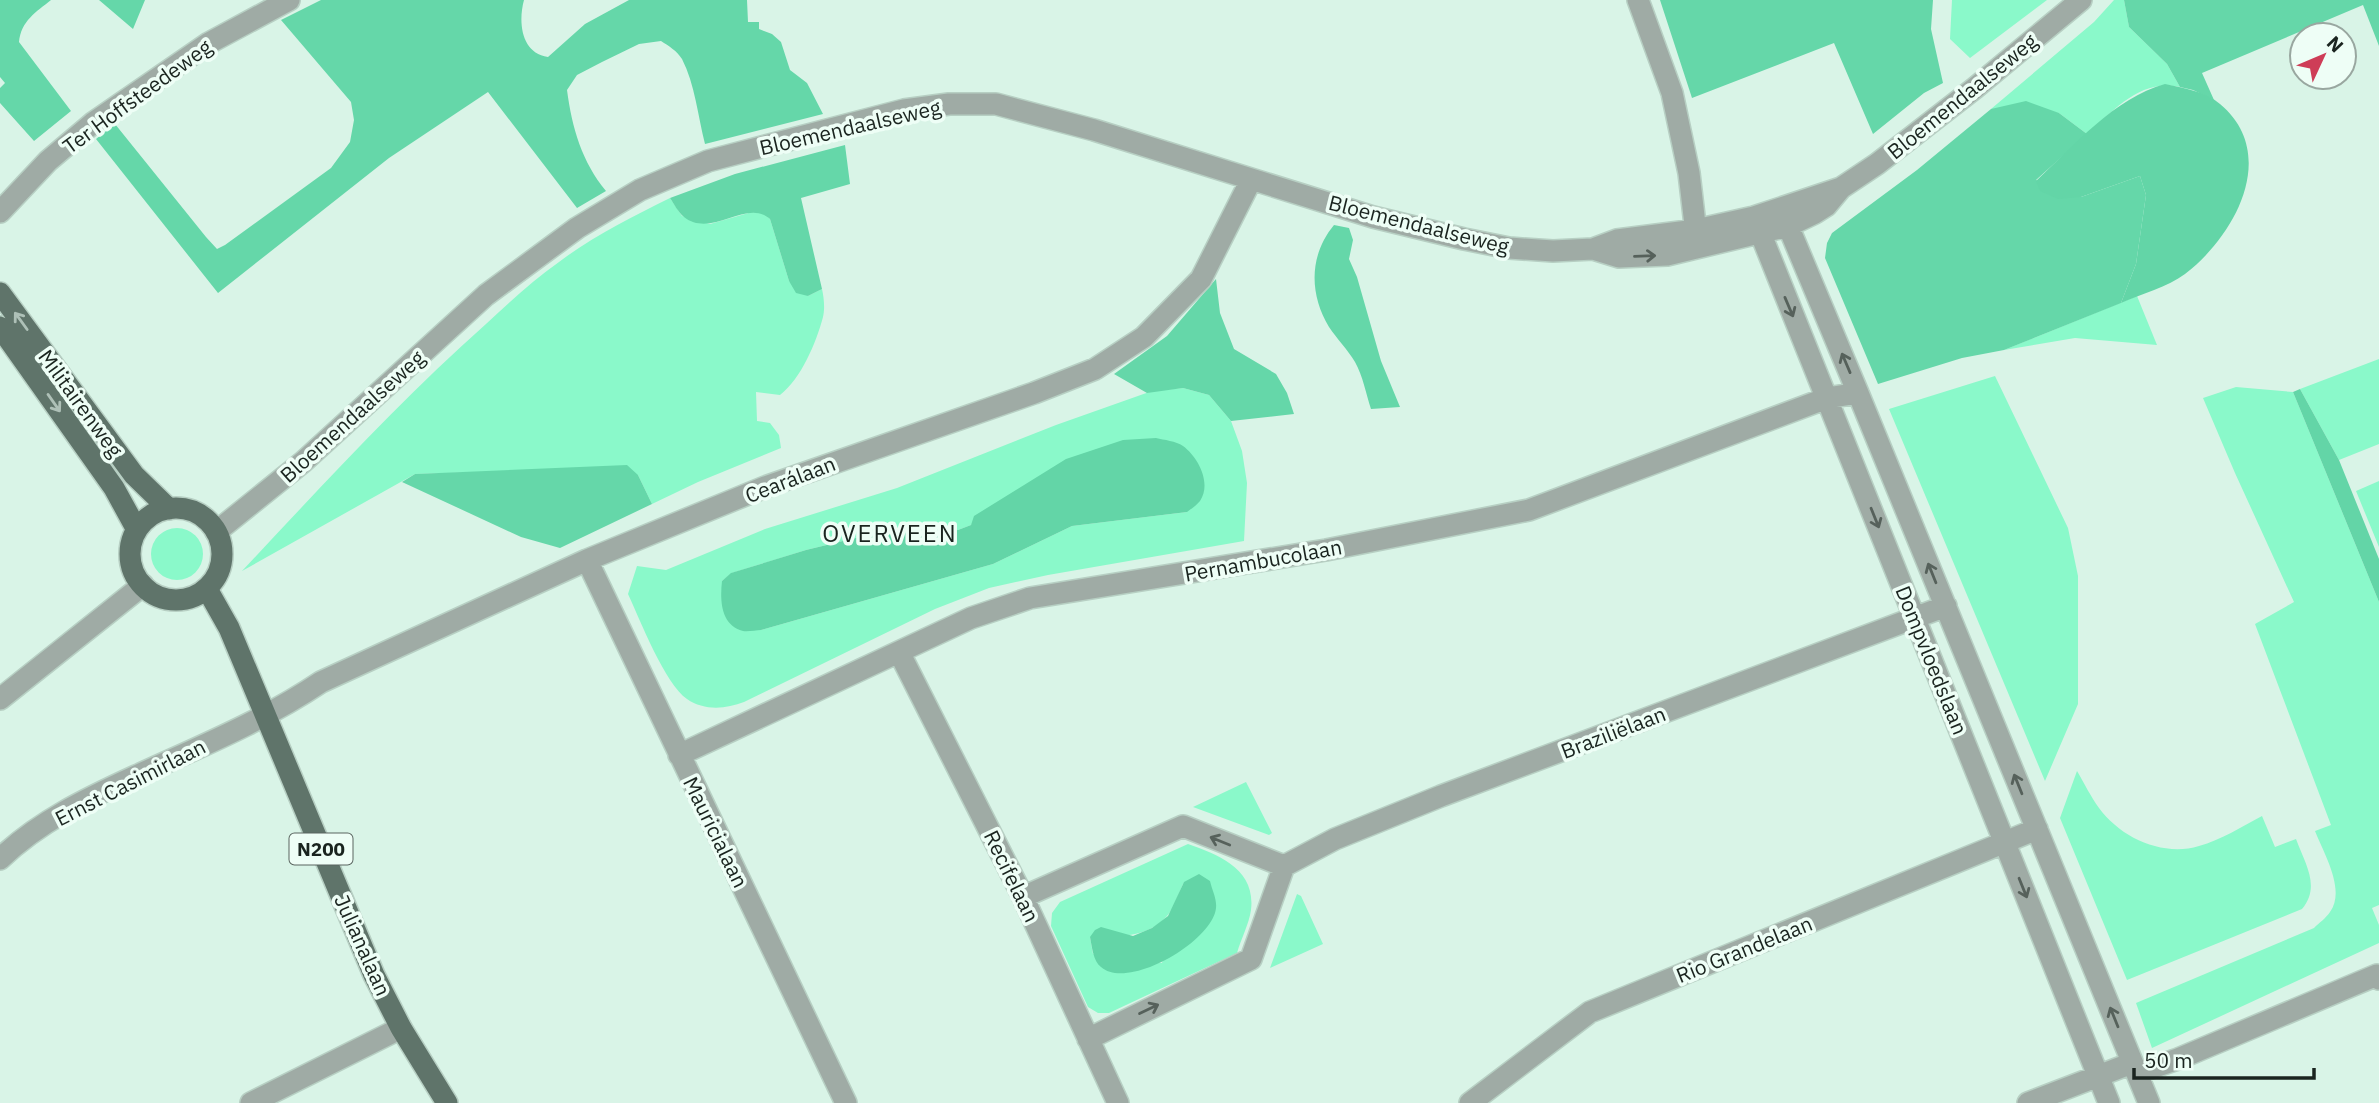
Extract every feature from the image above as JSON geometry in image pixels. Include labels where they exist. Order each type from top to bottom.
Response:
[{"type":"main road","name":"Militairenweg","points":[[0,293],[134,475],[169,509]]},
{"type":"main road","name":"Militairenweg","points":[[0,327],[114,488],[137,530]]},
{"type":"main road","points":[[179,508],[197,513],[211,524],[216,532],[222,561],[217,576],[207,589],[191,598],[172,599],[154,594],[135,575],[131,545],[137,530],[151,516],[179,508]]},
{"type":"main road","name":"Julianalaan","points":[[207,589],[229,628],[374,975],[401,1028],[447,1103]]},
{"type":"street","name":"Ter Hoffsteedeweg","points":[[0,212],[48,161],[93,124],[209,43],[289,0]]},
{"type":"street","points":[[1639,0],[1672,93],[1689,173],[1697,239]]},
{"type":"street","name":"Bloemendaalseweg","points":[[216,532],[303,462],[496,288],[576,228],[640,190],[708,161],[904,110],[949,104],[996,104],[1094,130],[1373,217],[1464,240],[1508,248],[1553,251],[1593,249],[1619,257],[1667,255],[1697,239],[1785,218],[1841,188],[1877,164],[1975,88],[2081,0]]},
{"type":"street","name":"Cearálaan","points":[[266,715],[283,708],[321,682],[587,560],[791,476],[1034,393],[1094,369],[1144,337],[1201,279],[1251,180]]},
{"type":"street","name":"Dompvloedslaan","points":[[1785,218],[2149,1103]]},
{"type":"street","name":"Dompvloedslaan","points":[[1756,225],[2109,1103]]},
{"type":"street","name":"Pernambucolaan","points":[[679,755],[971,618],[1030,598],[1326,550],[1529,510],[1827,398],[1858,393]]},
{"type":"street","name":"Mauricialaan","points":[[587,560],[846,1103]]},
{"type":"street","points":[[0,699],[143,585]]},
{"type":"street","name":"Braziliëlaan","points":[[1284,866],[1335,839],[1441,796],[1945,606]]},
{"type":"street","name":"Recifelaan","points":[[900,652],[1023,897],[1118,1103]]},
{"type":"street","name":"Ernst Casimirlaan","points":[[0,859],[15,845],[83,801],[266,715]]},
{"type":"street","points":[[1023,897],[1183,826],[1284,866],[1251,959],[1088,1039]]},
{"type":"street","name":"Rio Grandelaan","points":[[1470,1103],[1590,1012],[2037,829]]},
{"type":"street","points":[[2028,1103],[2099,1077],[2178,1059],[2377,975],[2379,979]]},
{"type":"street","points":[[251,1103],[401,1028]]},
{"type":"shaded area","points":[[0,0],[51,0],[26,23],[19,42],[71,111],[34,141],[0,103],[0,88],[5,83],[0,77]]},
{"type":"shaded area","points":[[99,0],[145,0],[133,29]]},
{"type":"shaded area","points":[[321,0],[524,0],[521,18],[527,43],[532,50],[548,57],[585,24],[629,0],[747,0],[748,22],[759,22],[759,29],[772,34],[781,42],[790,70],[807,83],[823,114],[705,144],[693,90],[682,59],[661,41],[639,44],[577,75],[567,90],[579,144],[590,168],[606,191],[577,208],[488,92],[389,158],[218,293],[96,139],[115,124],[206,237],[217,249],[225,245],[331,168],[350,142],[354,120],[351,102],[281,20]]},
{"type":"shaded area","points":[[1660,0],[1933,0],[1931,29],[1943,83],[1924,93],[1873,134],[1834,43],[1692,98]]},
{"type":"shaded area","points":[[1952,0],[2047,0],[1970,58],[1950,39]]},
{"type":"shaded area","points":[[2114,0],[2124,0],[2129,27],[2167,64],[2180,87],[2153,87],[2129,98],[2087,134],[2059,113],[1991,109],[2094,22]]},
{"type":"shaded area","points":[[2124,0],[2379,0],[2379,46],[2363,5],[2325,21],[2288,21],[2288,37],[2202,73],[2214,100],[2180,87],[2167,64],[2129,27]]},
{"type":"shaded area","points":[[2165,84],[2208,96],[2220,104],[2238,124],[2247,146],[2248,170],[2244,194],[2234,217],[2220,238],[2185,274],[2163,287],[2121,303],[2136,264],[2146,195],[2140,176],[2081,197],[2058,199],[2040,191],[2036,181],[2112,112],[2146,91]]},
{"type":"shaded area","points":[[2026,101],[2059,113],[2087,134],[2036,180],[2081,197],[2140,176],[2146,195],[2136,264],[2121,303],[2004,350],[1962,358],[1878,384],[1825,258],[1827,243],[1832,233],[1917,170],[1991,109]]},
{"type":"shaded area","points":[[845,145],[850,184],[801,198],[822,289],[808,296],[796,293],[789,281],[770,219],[761,214],[750,213],[706,224],[695,223],[682,215],[670,198],[735,174]]},
{"type":"shaded area","points":[[670,198],[682,216],[710,224],[752,212],[763,213],[770,219],[789,281],[808,296],[822,289],[823,317],[812,349],[795,380],[780,395],[756,392],[757,421],[770,423],[779,435],[781,448],[652,504],[638,475],[516,471],[415,474],[242,571],[391,414],[521,292],[585,244]]},
{"type":"shaded area","points":[[1334,225],[1349,228],[1353,240],[1349,259],[1357,277],[1381,361],[1400,407],[1371,409],[1355,362],[1322,314],[1315,288],[1316,262]]},
{"type":"shaded area","points":[[1216,279],[1220,313],[1234,349],[1276,374],[1287,393],[1294,414],[1231,421],[1209,395],[1183,388],[1147,393],[1114,374],[1167,336]]},
{"type":"shaded area","points":[[2137,296],[2157,345],[2075,338],[2004,350]]},
{"type":"shaded area","points":[[2379,359],[2379,444],[2339,460],[2300,389]]},
{"type":"shaded area","points":[[1995,376],[2068,528],[2078,576],[2078,704],[2045,781],[1889,409]]},
{"type":"shaded area","points":[[2236,387],[2293,392],[2379,602],[2379,905],[2372,908],[2379,925],[2379,943],[2152,1048],[2136,1003],[2314,928],[2330,912],[2336,893],[2332,872],[2315,831],[2331,825],[2255,624],[2294,602],[2203,398]]},
{"type":"shaded area","points":[[1183,388],[1209,395],[1231,421],[1242,451],[1247,483],[1244,541],[989,588],[935,609],[744,702],[730,706],[715,708],[694,703],[670,680],[628,594],[637,566],[666,570],[765,529],[897,488],[1056,425],[1152,391]],"holes":[[[1187,512],[1072,526],[993,564],[761,630],[722,581],[732,573],[806,550],[868,535],[958,530],[974,521]]]},
{"type":"shaded area","points":[[2300,389],[2339,460],[2379,559],[2379,602],[2293,392]]},
{"type":"shaded area","points":[[1156,438],[1183,446],[1194,457],[1202,471],[1205,486],[1203,494],[1199,502],[1187,512],[1072,526],[993,564],[761,630],[743,631],[735,628],[723,610],[722,581],[731,573],[806,550],[868,535],[958,530],[971,525],[974,516],[1066,459],[1123,440]]},
{"type":"shaded area","points":[[627,465],[638,475],[652,504],[560,548],[521,537],[402,482],[415,474]]},
{"type":"shaded area","points":[[2379,481],[2379,547],[2356,491]]},
{"type":"shaded area","points":[[177,528],[187,530],[195,536],[201,544],[201,564],[195,572],[187,578],[177,580],[167,578],[159,572],[153,564],[151,554],[153,544],[159,536],[167,530]]},
{"type":"shaded area","points":[[2077,771],[2108,819],[2131,836],[2157,847],[2185,849],[2199,846],[2223,837],[2262,816],[2275,847],[2296,839],[2311,883],[2308,900],[2302,909],[2127,980],[2060,818]]},
{"type":"shaded area","points":[[1246,782],[1272,833],[1269,835],[1193,807]]},
{"type":"shaded area","points":[[1188,844],[1223,859],[1241,874],[1248,884],[1251,910],[1237,953],[1109,1013],[1098,1013],[1088,1007],[1051,926],[1052,913],[1060,902]],"holes":[[[1184,882],[1162,963],[1093,954],[1090,937],[1131,935],[1150,929],[1170,913]]]},
{"type":"shaded area","points":[[1199,874],[1210,881],[1216,905],[1211,921],[1201,935],[1168,959],[1148,968],[1130,973],[1114,973],[1098,964],[1090,937],[1095,930],[1101,927],[1133,936],[1152,928],[1168,916],[1184,882]]},
{"type":"shaded area","points":[[1297,894],[1301,896],[1323,944],[1270,968]]},
{"type":"district","name":"OVERVEEN","points":[[890,533]]}]
